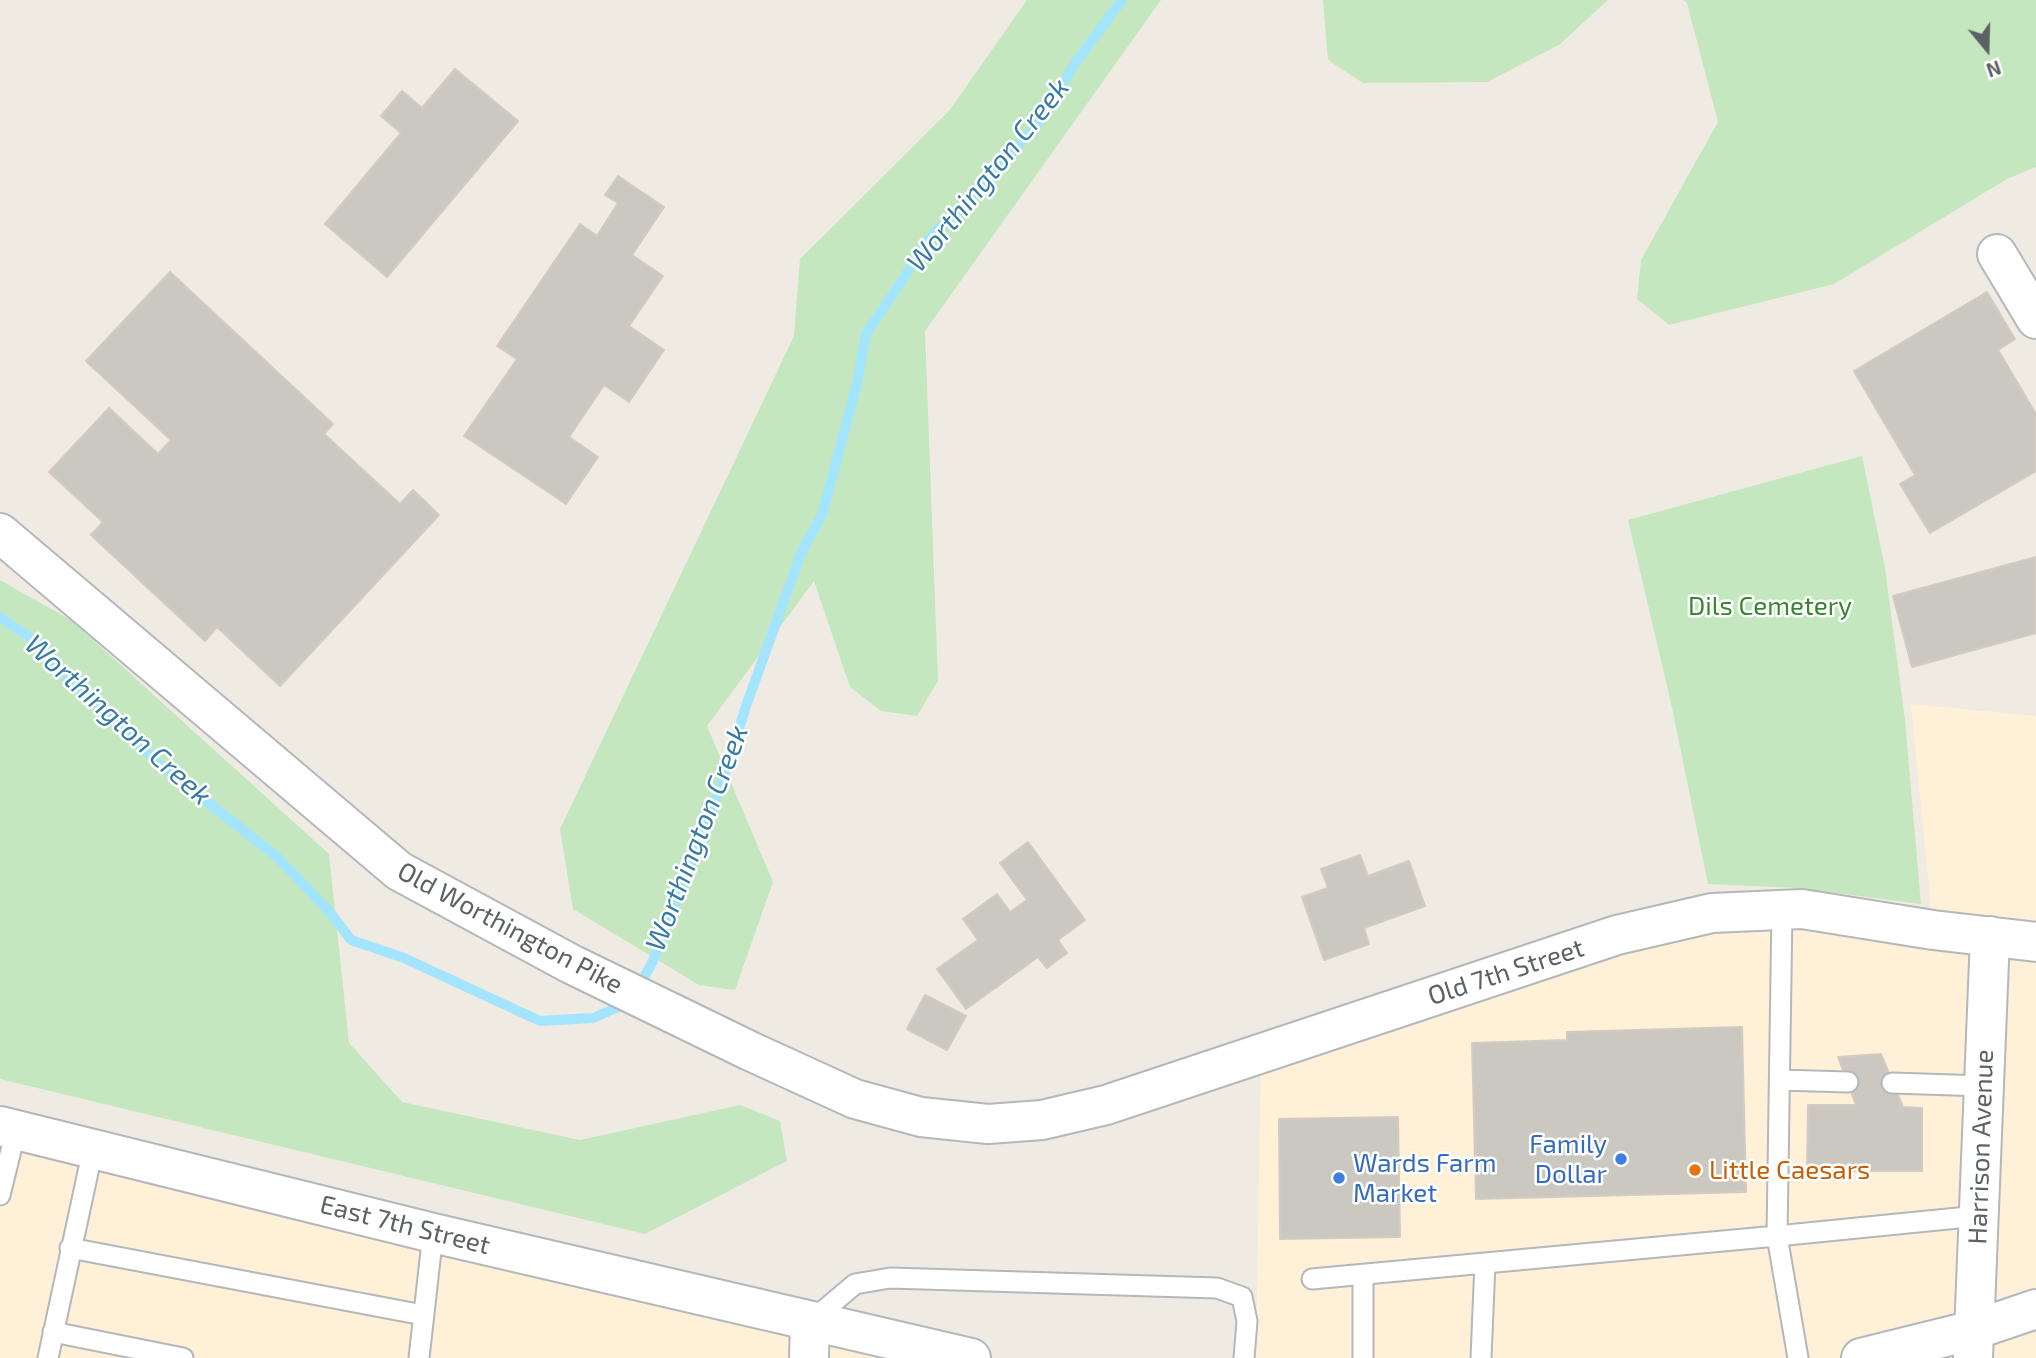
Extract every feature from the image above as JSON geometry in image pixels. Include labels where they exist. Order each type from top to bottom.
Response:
[{"type":"street","points":[[1997,254],[2036,319]]},
{"type":"street","name":"Old Worthington Pike","points":[[0,533],[399,871],[570,964],[855,1099],[921,1117],[988,1124]]},
{"type":"street","name":"Old 7th Street","points":[[988,1124],[1042,1120],[1106,1105],[1617,935],[1712,913],[1802,909],[2036,942]]},
{"type":"street","name":"Harrison Avenue","points":[[1973,1344],[1990,936]]},
{"type":"street","name":"East 7th Street","points":[[8,1128],[433,1233],[810,1340],[971,1358]]},
{"type":"street","points":[[1861,1358],[1973,1344],[2036,1309]]},
{"type":"lane","points":[[1782,910],[1777,1236],[1798,1358]]},
{"type":"lane","points":[[1780,1080],[1848,1082]]},
{"type":"lane","points":[[1892,1083],[1984,1086]]},
{"type":"lane","points":[[0,1195],[8,1128]]},
{"type":"lane","points":[[48,1358],[93,1149]]},
{"type":"lane","points":[[1312,1279],[1978,1216]]},
{"type":"lane","points":[[419,1358],[433,1233]]},
{"type":"lane","points":[[70,1248],[423,1315]]},
{"type":"lane","points":[[1481,1358],[1485,1263]]},
{"type":"lane","points":[[1363,1275],[1363,1358]]},
{"type":"lane","points":[[810,1340],[855,1284],[890,1278],[1217,1288],[1242,1297],[1247,1321],[1244,1358]]},
{"type":"lane","points":[[53,1332],[183,1358]]},
{"type":"shaded area","points":[[1911,704],[2036,716],[2036,1358],[1256,1358],[1261,1052],[1712,913],[1933,929]]},
{"type":"shaded area","points":[[0,1126],[971,1358],[0,1358]]},
{"type":"green space","points":[[1027,0],[1161,0],[925,331],[938,681],[917,716],[881,711],[850,687],[814,581],[707,726],[773,882],[735,990],[699,985],[573,909],[560,829],[794,336],[800,259],[949,111]]},
{"type":"green space","points":[[1323,0],[1608,0],[1559,45],[1487,82],[1363,83],[1328,60]]},
{"type":"green space","points":[[1683,0],[2036,0],[2036,167],[2007,179],[1834,284],[1669,325],[1637,299],[1641,260],[1718,122],[1687,3]]},
{"type":"green space","name":"Dils Cemetery","points":[[1862,456],[1885,568],[1905,720],[1921,904],[1798,888],[1708,884],[1671,703],[1628,520]]},
{"type":"green space","points":[[0,580],[71,620],[329,854],[349,1043],[402,1102],[580,1140],[740,1105],[780,1121],[787,1161],[645,1234],[0,1079]]},
{"type":"building","points":[[455,69],[518,121],[387,277],[325,224],[401,133],[381,116],[402,91],[422,108]]},
{"type":"building","points":[[618,176],[664,207],[632,255],[663,276],[629,326],[664,350],[629,402],[604,385],[569,437],[598,457],[566,504],[464,436],[517,359],[497,346],[580,224],[597,236],[618,203],[605,195]]},
{"type":"building","points":[[170,272],[333,424],[324,434],[400,504],[413,490],[439,515],[280,686],[217,627],[205,641],[91,535],[103,522],[49,472],[109,408],[158,454],[171,440],[86,361]]},
{"type":"building","points":[[1987,292],[2015,339],[1998,350],[2036,414],[2036,471],[1930,533],[1900,484],[1915,475],[1854,371]]},
{"type":"building","points":[[2036,557],[2036,633],[1912,667],[1893,596]]},
{"type":"building","points":[[1028,842],[1085,920],[1058,940],[1067,953],[1047,968],[1038,957],[966,1009],[937,969],[978,940],[963,919],[997,894],[1010,912],[1027,900],[1000,863]]},
{"type":"building","points":[[1360,855],[1368,876],[1409,861],[1425,906],[1364,928],[1369,944],[1324,960],[1302,897],[1328,888],[1321,869]]},
{"type":"building","points":[[925,995],[966,1016],[947,1050],[907,1029]]},
{"type":"building","points":[[1742,1027],[1746,1192],[1476,1199],[1472,1043],[1567,1040],[1567,1032]]},
{"type":"building","points":[[1881,1054],[1903,1107],[1922,1108],[1922,1171],[1807,1171],[1808,1105],[1856,1105],[1838,1057]]},
{"type":"building","name":"Wards Farm Market","points":[[1398,1117],[1400,1237],[1280,1239],[1279,1119]]},
{"type":"waterway","name":"Worthington Creek","points":[[638,988],[653,961],[720,789],[746,706],[802,551],[822,515],[857,384],[866,334],[934,233],[967,202],[1038,124],[1076,62],[1122,0]]},
{"type":"waterway","name":"Worthington Creek","points":[[0,617],[33,640],[68,679],[115,717],[155,761],[276,856],[329,911],[351,940],[404,958],[540,1021],[593,1018],[628,1003]]},
{"type":"place","name":"Family Dollar","points":[[1621,1159]]},
{"type":"place","name":"Little Caesars","points":[[1695,1170]]},
{"type":"place","name":"Wards Farm Market","points":[[1339,1178]]}]
